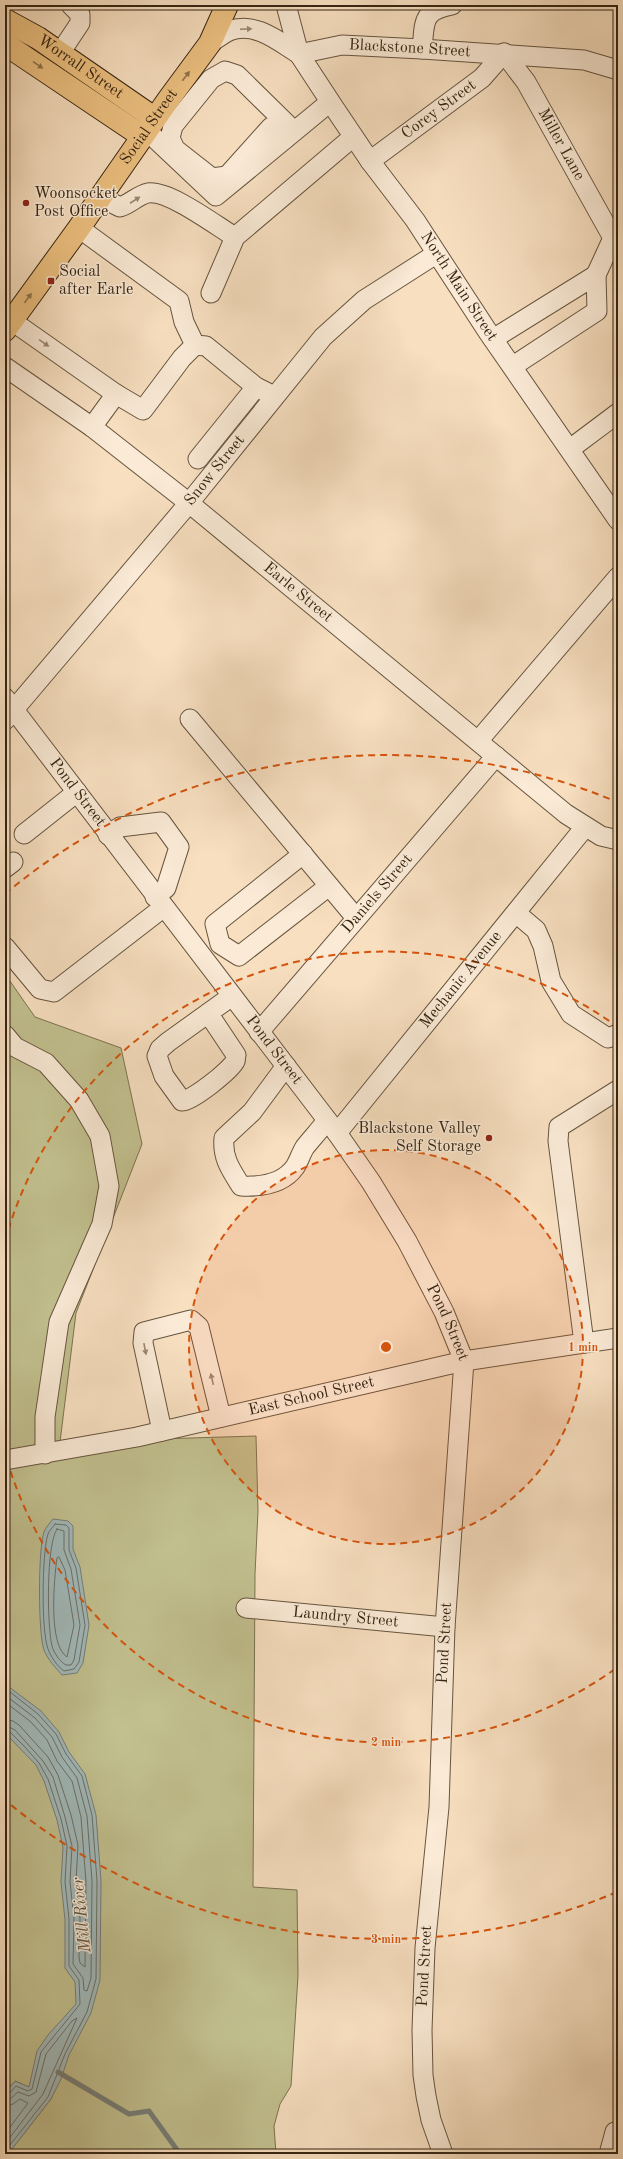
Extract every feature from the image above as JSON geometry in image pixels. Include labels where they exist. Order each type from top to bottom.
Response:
[{"type":"main road","name":"Social Street","points":[[8,325],[79,228],[147,128],[210,43],[227,5]]},
{"type":"main road","name":"Worrall Street","points":[[5,20],[60,53],[147,128]]},
{"type":"main road","name":"Worrall Street","points":[[5,44],[147,128]]},
{"type":"street","points":[[60,53],[80,23],[80,14],[71,5]]},
{"type":"street","points":[[286,5],[299,54]]},
{"type":"street","points":[[422,49],[425,19],[435,8],[452,5]]},
{"type":"street","points":[[210,43],[230,31],[249,27],[271,36],[299,54]]},
{"type":"street","name":"Blackstone Street","points":[[299,54],[342,45],[422,49],[584,60],[618,70]]},
{"type":"street","name":"North Main Street","points":[[299,54],[353,137],[415,220],[493,339],[618,520]]},
{"type":"street","name":"Corey Street","points":[[370,161],[482,78],[504,54]]},
{"type":"street","name":"Miller Lane","points":[[504,54],[526,82],[613,238],[596,275]]},
{"type":"street","points":[[225,70],[237,74],[289,135],[271,127],[227,176],[212,178],[175,149],[170,138],[173,126],[210,80],[225,70]]},
{"type":"street","points":[[147,128],[216,196],[330,102]]},
{"type":"street","points":[[211,293],[235,237],[353,137]]},
{"type":"street","points":[[100,197],[120,207],[128,205],[146,194],[156,193],[171,196],[235,237]]},
{"type":"street","points":[[79,228],[179,301],[184,322],[195,345]]},
{"type":"street","name":"Snow Street","points":[[8,709],[188,504],[323,337],[364,300],[436,254]]},
{"type":"street","points":[[493,339],[596,275]]},
{"type":"street","points":[[513,366],[597,311],[596,275]]},
{"type":"street","points":[[8,325],[142,410],[182,358],[195,345]]},
{"type":"street","points":[[195,345],[206,346],[256,387],[274,396]]},
{"type":"street","name":"Earle Street","points":[[5,368],[92,427],[566,814],[601,836],[618,840]]},
{"type":"street","points":[[198,459],[256,387]]},
{"type":"street","points":[[92,427],[116,394]]},
{"type":"street","points":[[570,449],[618,413]]},
{"type":"street","points":[[478,741],[618,577]]},
{"type":"street","name":"Pond Street","points":[[8,709],[77,792],[108,835],[332,1127],[371,1182],[408,1241],[444,1312],[464,1361],[446,1627],[439,1807],[425,1948],[422,2030],[423,2075],[426,2096],[431,2120],[443,2154]]},
{"type":"street","points":[[190,718],[356,918]]},
{"type":"street","name":"Daniels Street","points":[[259,1032],[496,756]]},
{"type":"street","points":[[24,834],[77,792]]},
{"type":"street","points":[[5,948],[40,988],[54,992],[159,902],[166,888],[179,847],[161,822],[120,827],[108,835]]},
{"type":"street","name":"Mechanic Avenue","points":[[286,1066],[252,1112],[224,1138],[222,1150],[229,1168],[241,1186],[257,1187],[273,1184],[287,1175],[295,1167],[305,1148],[332,1127],[516,913],[585,826]]},
{"type":"street","points":[[302,854],[214,924],[220,944],[239,956],[329,886]]},
{"type":"street","points":[[516,913],[536,930],[543,946],[551,981],[571,1014],[608,1038],[618,1034]]},
{"type":"street","points":[[208,1013],[236,1055],[235,1060],[230,1068],[194,1098],[186,1101],[179,1098],[164,1076],[157,1056],[160,1049],[208,1013],[232,996]]},
{"type":"street","points":[[5,1035],[15,1047],[46,1063],[79,1100],[100,1136],[110,1186],[102,1224],[59,1322],[45,1417],[46,1454]]},
{"type":"street","points":[[584,1343],[558,1141],[559,1127],[618,1090]]},
{"type":"street","points":[[162,1431],[143,1343],[144,1332],[191,1320],[199,1327],[221,1417]]},
{"type":"street","name":"East School Street","points":[[5,1460],[46,1454],[162,1431],[464,1361],[618,1338]]},
{"type":"street","name":"Laundry Street","points":[[246,1608],[446,1627]]},
{"type":"street","points":[[609,2154],[615,2132],[618,2131]]},
{"type":"shaded area","points":[[5,974],[35,1017],[121,1048],[142,1144],[76,1313],[60,1442],[256,1436],[258,1511],[255,1574],[253,1887],[297,1890],[298,1976],[291,2086],[280,2104],[274,2126],[276,2154],[8,2154],[51,2099],[65,2066],[29,2087],[15,2081],[5,2093]]},
{"type":"water","points":[[53,1519],[68,1521],[73,1526],[73,1549],[80,1567],[89,1625],[83,1663],[77,1673],[62,1675],[44,1650],[40,1610],[42,1541],[45,1530]]},
{"type":"water","name":"Mill River","points":[[5,1684],[41,1711],[59,1732],[69,1752],[85,1774],[96,1815],[101,1881],[100,1980],[91,2013],[69,2055],[61,2079],[51,2099],[8,2154],[5,2154],[5,2093],[15,2081],[29,2087],[37,2051],[48,2035],[76,2004],[75,1982],[65,1968],[65,1920],[61,1882],[63,1847],[57,1820],[44,1781],[36,1765],[5,1733]]},
{"type":"waterway","points":[[58,2072],[129,2114],[149,2111],[180,2154]]},
{"type":"place","name":"Woonsocket Post Office","points":[[26,203]]},
{"type":"place","name":"Social after Earle","points":[[51,281]]},
{"type":"place","name":"Blackstone Valley Self Storage","points":[[489,1138]]}]
